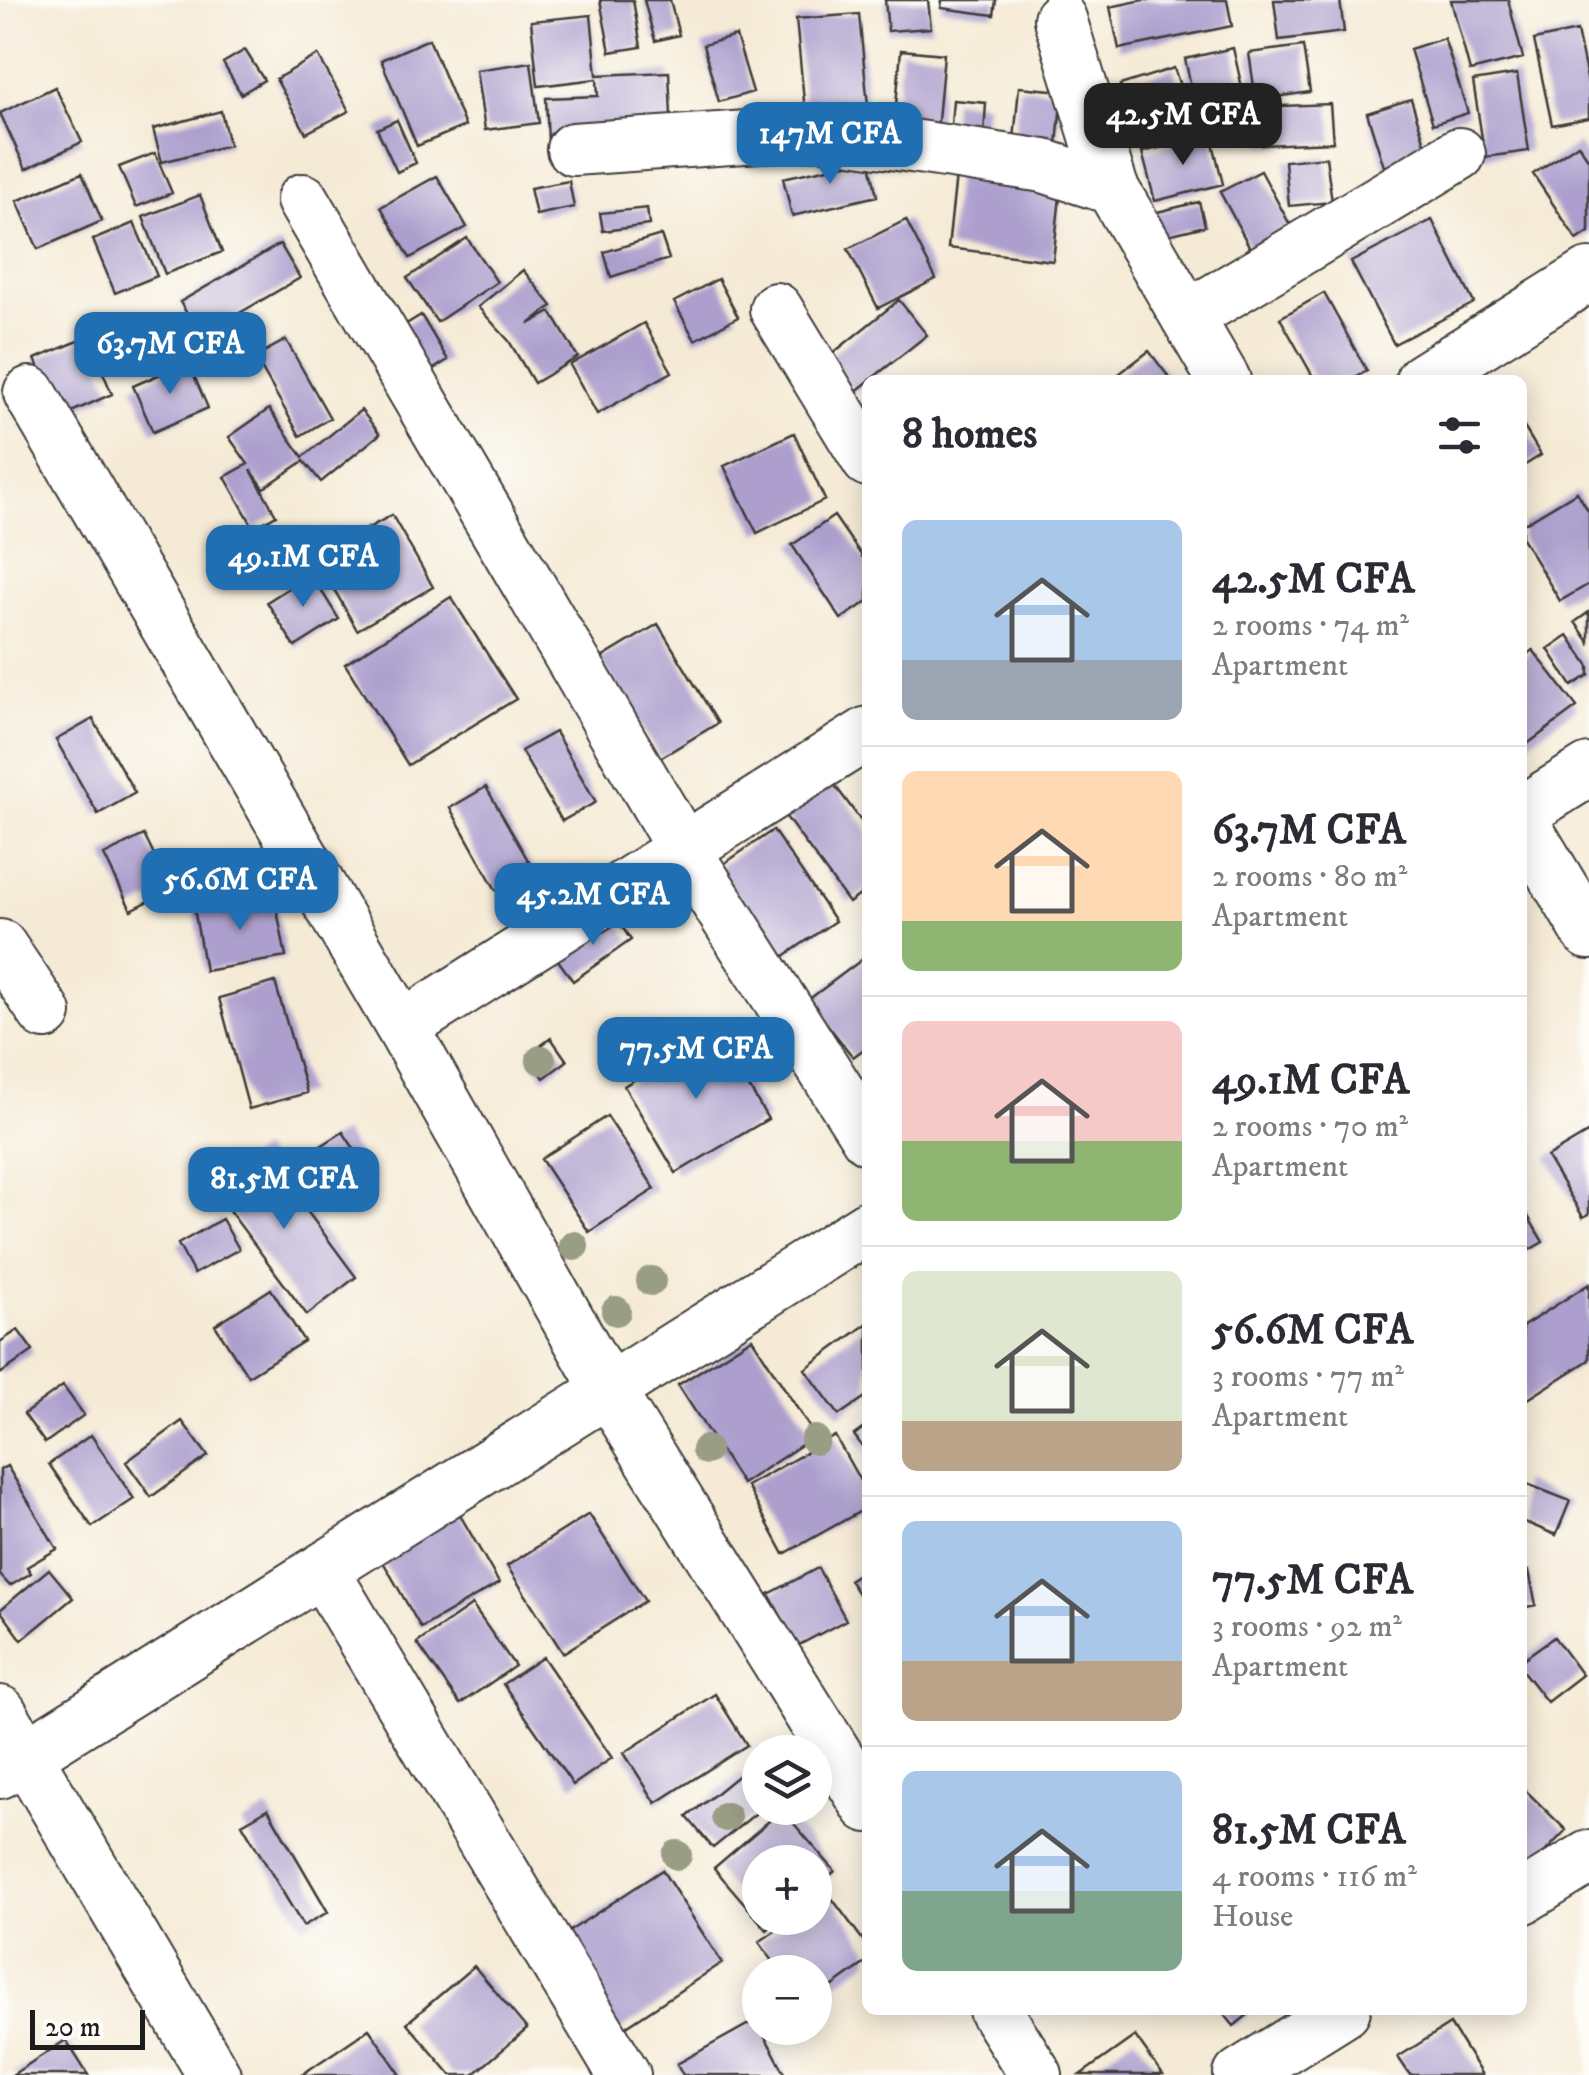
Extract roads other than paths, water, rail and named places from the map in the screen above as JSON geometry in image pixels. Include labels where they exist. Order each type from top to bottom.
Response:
[{"type":"street","points":[[1060,18],[1112,188],[1221,375]]},
{"type":"street","points":[[573,149],[819,132],[1044,166],[1112,188]]},
{"type":"street","points":[[1187,317],[1459,154]]},
{"type":"street","points":[[303,200],[684,850],[862,1129]]},
{"type":"street","points":[[1430,375],[1589,275]]},
{"type":"street","points":[[776,309],[862,450]]},
{"type":"street","points":[[30,393],[402,1027],[608,1390],[862,1796]]},
{"type":"street","points":[[402,1027],[862,737]]},
{"type":"street","points":[[1527,809],[1589,770]]},
{"type":"street","points":[[1527,830],[1589,934]]},
{"type":"street","points":[[0,946],[45,1013]]},
{"type":"street","points":[[14,1763],[862,1232]]},
{"type":"street","points":[[322,1570],[624,2075]]},
{"type":"street","points":[[0,1712],[14,1763],[214,2075]]},
{"type":"street","points":[[1527,1895],[1589,1857]]},
{"type":"street","points":[[998,2015],[1036,2075]]},
{"type":"street","points":[[1240,2075],[1336,2015]]}]
